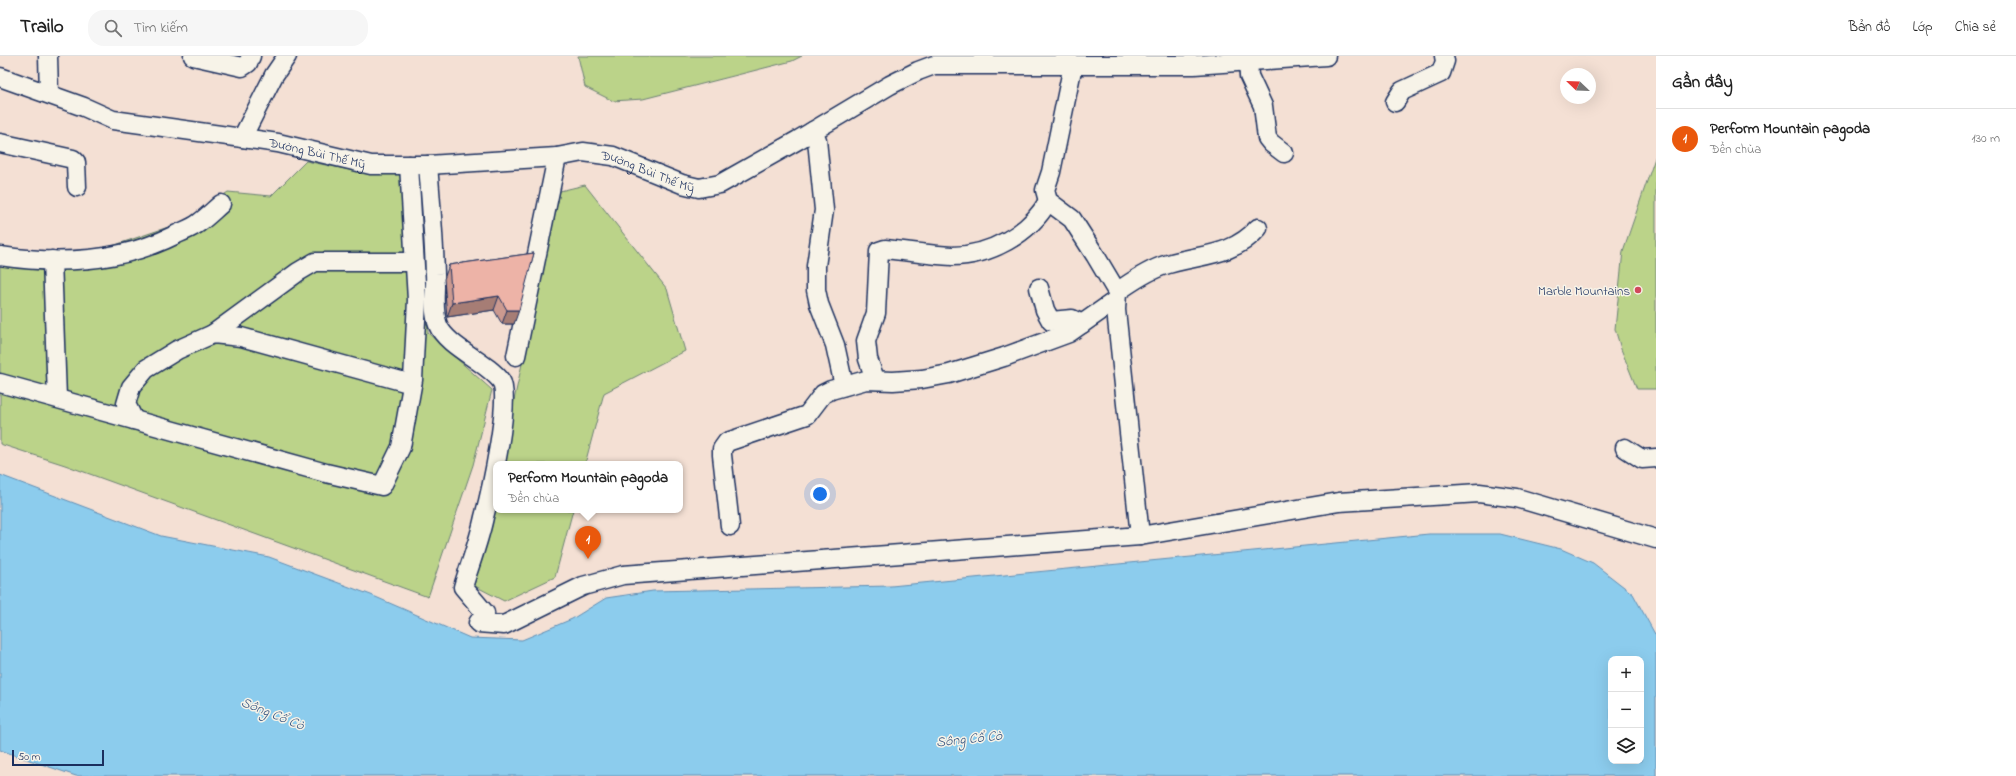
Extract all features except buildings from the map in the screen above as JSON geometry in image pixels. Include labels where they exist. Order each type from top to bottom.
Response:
[{"type":"street","points":[[48,56],[49,94]]},
{"type":"street","points":[[193,56],[242,67],[248,63],[251,56]]},
{"type":"street","points":[[242,138],[274,76],[287,56]]},
{"type":"street","name":"Đường Bùi Thế Mỹ","points":[[0,77],[49,94],[113,120],[278,143],[371,165],[428,165],[557,157],[583,152],[613,156],[682,184],[700,188],[720,184],[931,61],[934,65],[1212,60],[1248,61],[1326,56]]},
{"type":"street","points":[[1395,102],[1402,91],[1441,72],[1445,61],[1444,56]]},
{"type":"street","points":[[1248,61],[1249,76],[1263,106],[1267,138],[1284,153]]},
{"type":"street","points":[[1083,62],[1045,190],[1048,201],[1072,219],[1117,296],[1116,310],[1140,536]]},
{"type":"street","points":[[813,131],[817,140],[824,210],[816,266],[816,290],[819,304],[835,345],[844,386]]},
{"type":"street","points":[[0,143],[73,159],[76,162],[77,186]]},
{"type":"street","points":[[516,356],[557,157]]},
{"type":"street","points":[[0,383],[326,473],[382,486],[401,447],[412,384],[417,300],[408,165]]},
{"type":"street","points":[[428,165],[438,325],[451,341],[491,372],[504,387],[505,402],[495,461]]},
{"type":"street","points":[[875,379],[868,359],[866,341],[876,313],[880,251],[884,249],[952,256],[982,253],[1020,233],[1039,214],[1048,201]]},
{"type":"street","points":[[0,256],[28,260],[98,260],[134,251],[166,240],[199,223],[220,204]]},
{"type":"street","points":[[730,526],[723,468],[722,449],[724,444],[807,416],[823,394],[844,386],[875,379],[908,381],[949,374],[1052,340],[1069,333],[1082,324],[1117,296],[1136,278],[1163,266],[1213,253],[1243,243],[1258,228]]},
{"type":"street","points":[[52,260],[57,398]]},
{"type":"street","points":[[134,420],[126,404],[131,387],[146,369],[176,350],[213,334],[298,272],[315,262],[414,262]]},
{"type":"street","points":[[1039,288],[1045,310],[1051,321],[1072,319],[1082,324]]},
{"type":"street","points":[[213,334],[241,337],[412,384]]},
{"type":"street","points":[[1625,448],[1642,459],[1656,458]]},
{"type":"street","points":[[493,472],[484,518],[463,587],[484,613],[478,623],[504,625],[583,586],[623,575],[1140,536],[1339,502],[1479,493],[1517,498],[1656,539]]},
{"type":"green space","points":[[578,56],[802,56],[792,61],[643,99],[613,101],[585,87]]},
{"type":"green space","name":"Marble Mountains","points":[[1656,155],[1656,389],[1637,389],[1621,349],[1615,329],[1623,251]]},
{"type":"green space","points":[[306,161],[360,172],[417,171],[428,333],[492,390],[473,465],[428,597],[65,465],[0,444],[0,248],[22,252],[74,252],[112,246],[186,221],[228,192],[271,196]]},
{"type":"green space","points":[[585,185],[667,289],[685,351],[604,393],[586,461],[501,461],[560,191]]},
{"type":"green space","points":[[493,495],[493,513],[572,513],[555,577],[504,601],[473,585]]},
{"type":"water","name":"Sông Cổ Cò","points":[[0,475],[161,536],[269,557],[371,595],[470,638],[522,640],[572,619],[606,598],[653,591],[891,586],[1429,534],[1500,534],[1561,549],[1593,563],[1633,594],[1656,636],[1656,776],[76,776],[0,750]]},
{"type":"place","name":"Marble Mountains","points":[[1638,290]]},
{"type":"place","name":"Perform Mountain pagoda","points":[[588,559]]}]
